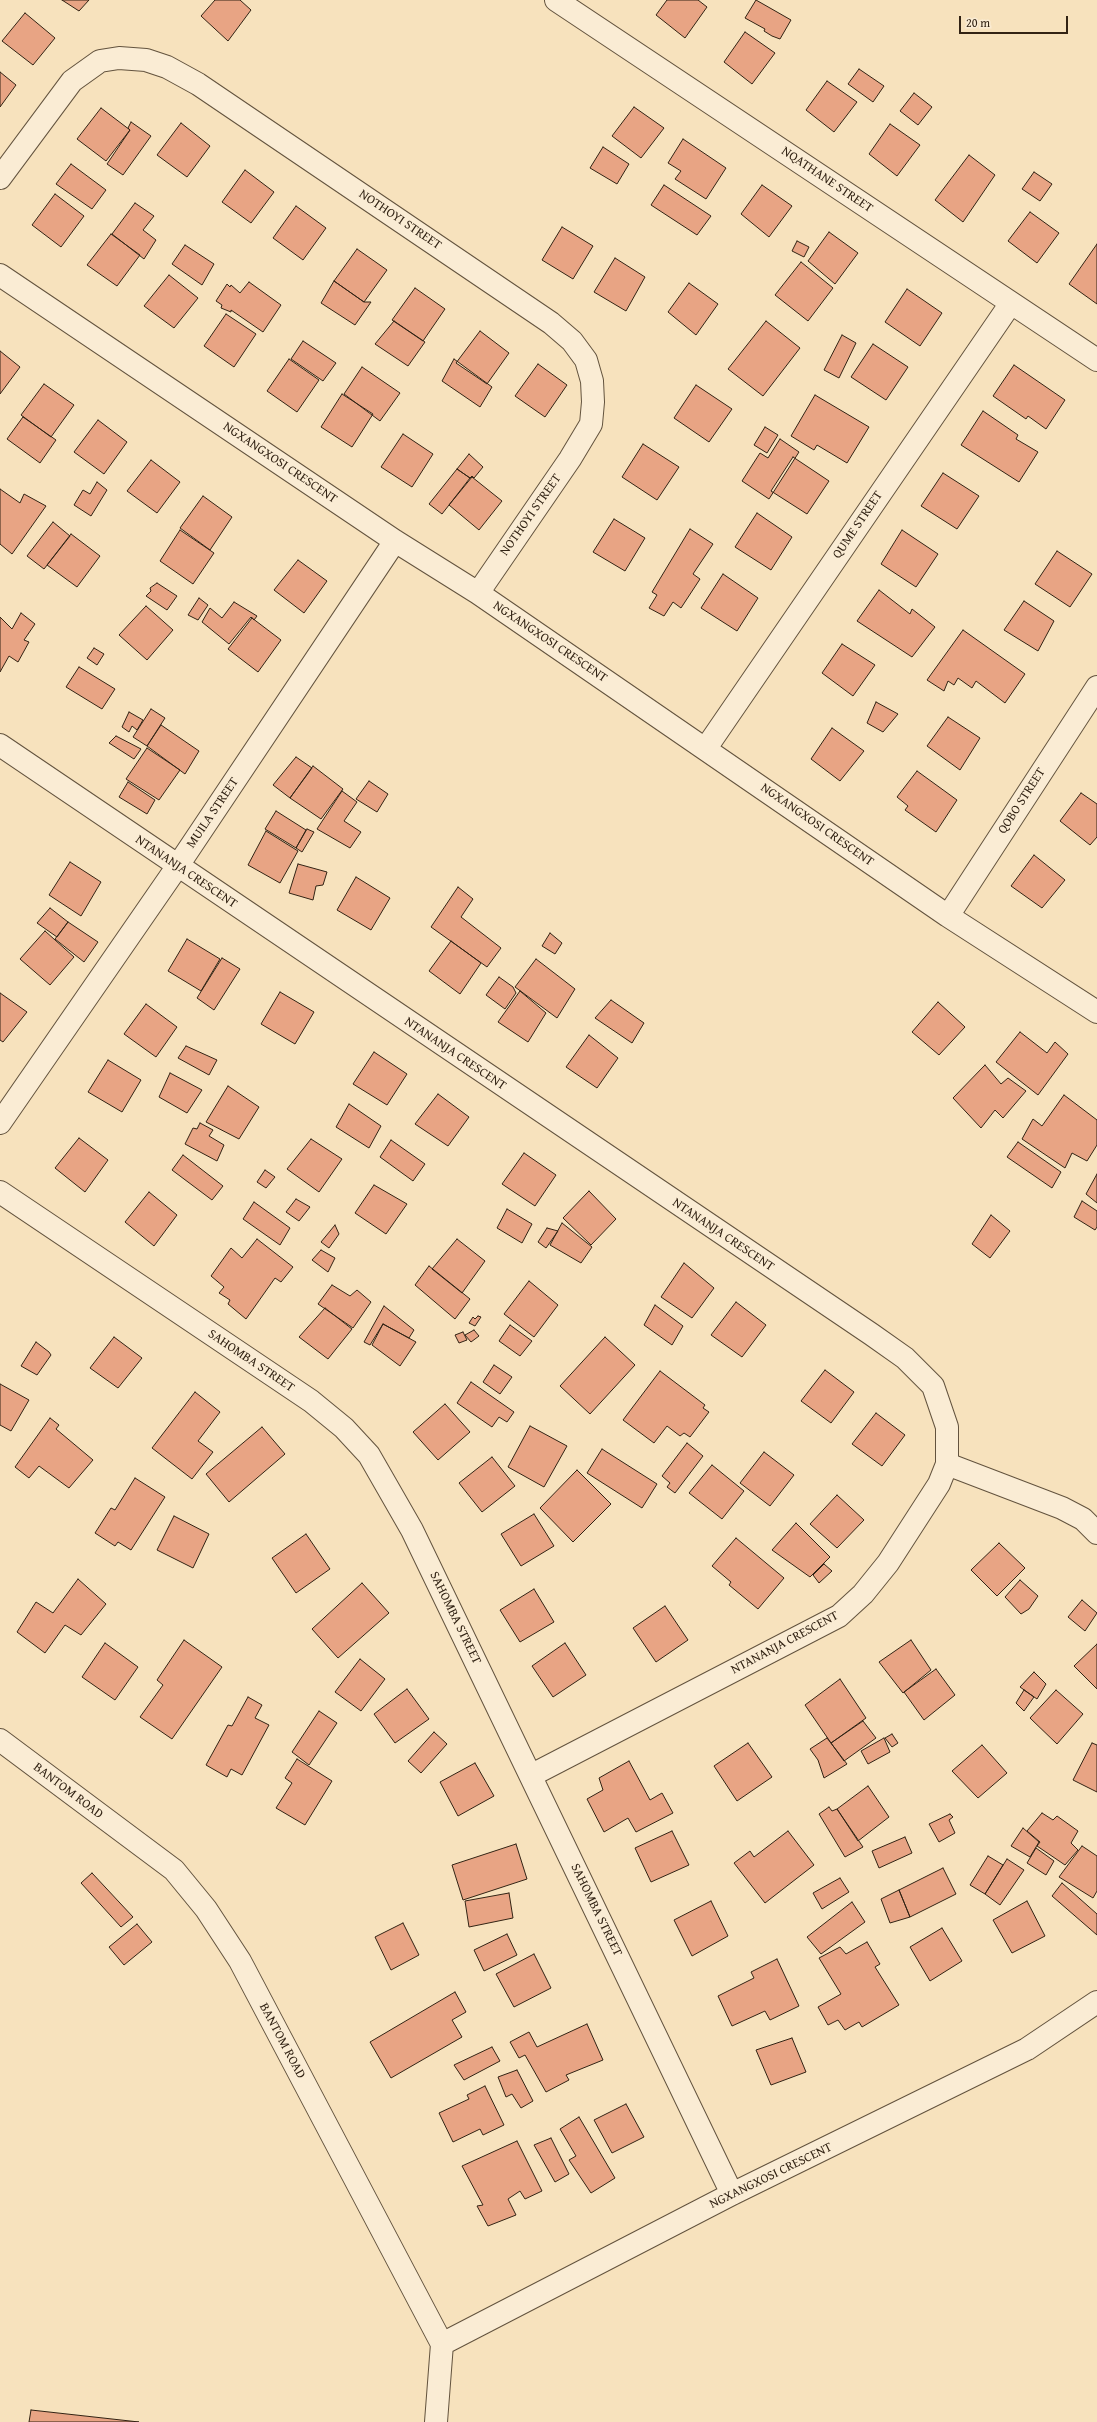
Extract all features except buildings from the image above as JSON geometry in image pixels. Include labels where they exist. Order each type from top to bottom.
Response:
[{"type":"street","name":"NQATHANE STREET","points":[[556,0],[1097,360]]},
{"type":"street","name":"NOTHOYI STREET","points":[[0,178],[72,81],[100,62],[119,58],[146,60],[167,67],[198,84],[551,323],[572,341],[586,360],[592,381],[593,402],[591,424],[570,459],[478,593]]},
{"type":"street","name":"NGXANGXOSI CRESCENT","points":[[0,275],[395,540],[478,593],[706,748],[948,916],[1097,1012]]},
{"type":"street","name":"QUME STREET","points":[[706,748],[1011,302]]},
{"type":"street","name":"MUILA STREET","points":[[0,1123],[177,867],[395,540]]},
{"type":"street","name":"QOBO STREET","points":[[948,916],[1097,687]]},
{"type":"street","name":"NTANANJA CRESCENT","points":[[0,745],[177,867],[905,1358],[933,1386],[942,1408],[947,1427],[947,1464],[939,1484],[888,1563],[863,1594],[839,1616],[532,1775]]},
{"type":"street","name":"SAHOMBA STREET","points":[[0,1192],[311,1401],[344,1428],[369,1455],[412,1530],[532,1775],[732,2194]]},
{"type":"street","points":[[947,1464],[1062,1508],[1082,1519],[1097,1533]]},
{"type":"street","name":"BANTOM ROAD","points":[[0,1740],[174,1870],[206,1909],[240,1961],[442,2344]]},
{"type":"street","name":"NGXANGXOSI CRESCENT","points":[[442,2344],[732,2194],[1027,2049],[1081,2015],[1097,2002]]},
{"type":"street","points":[[436,2422],[442,2344]]}]
